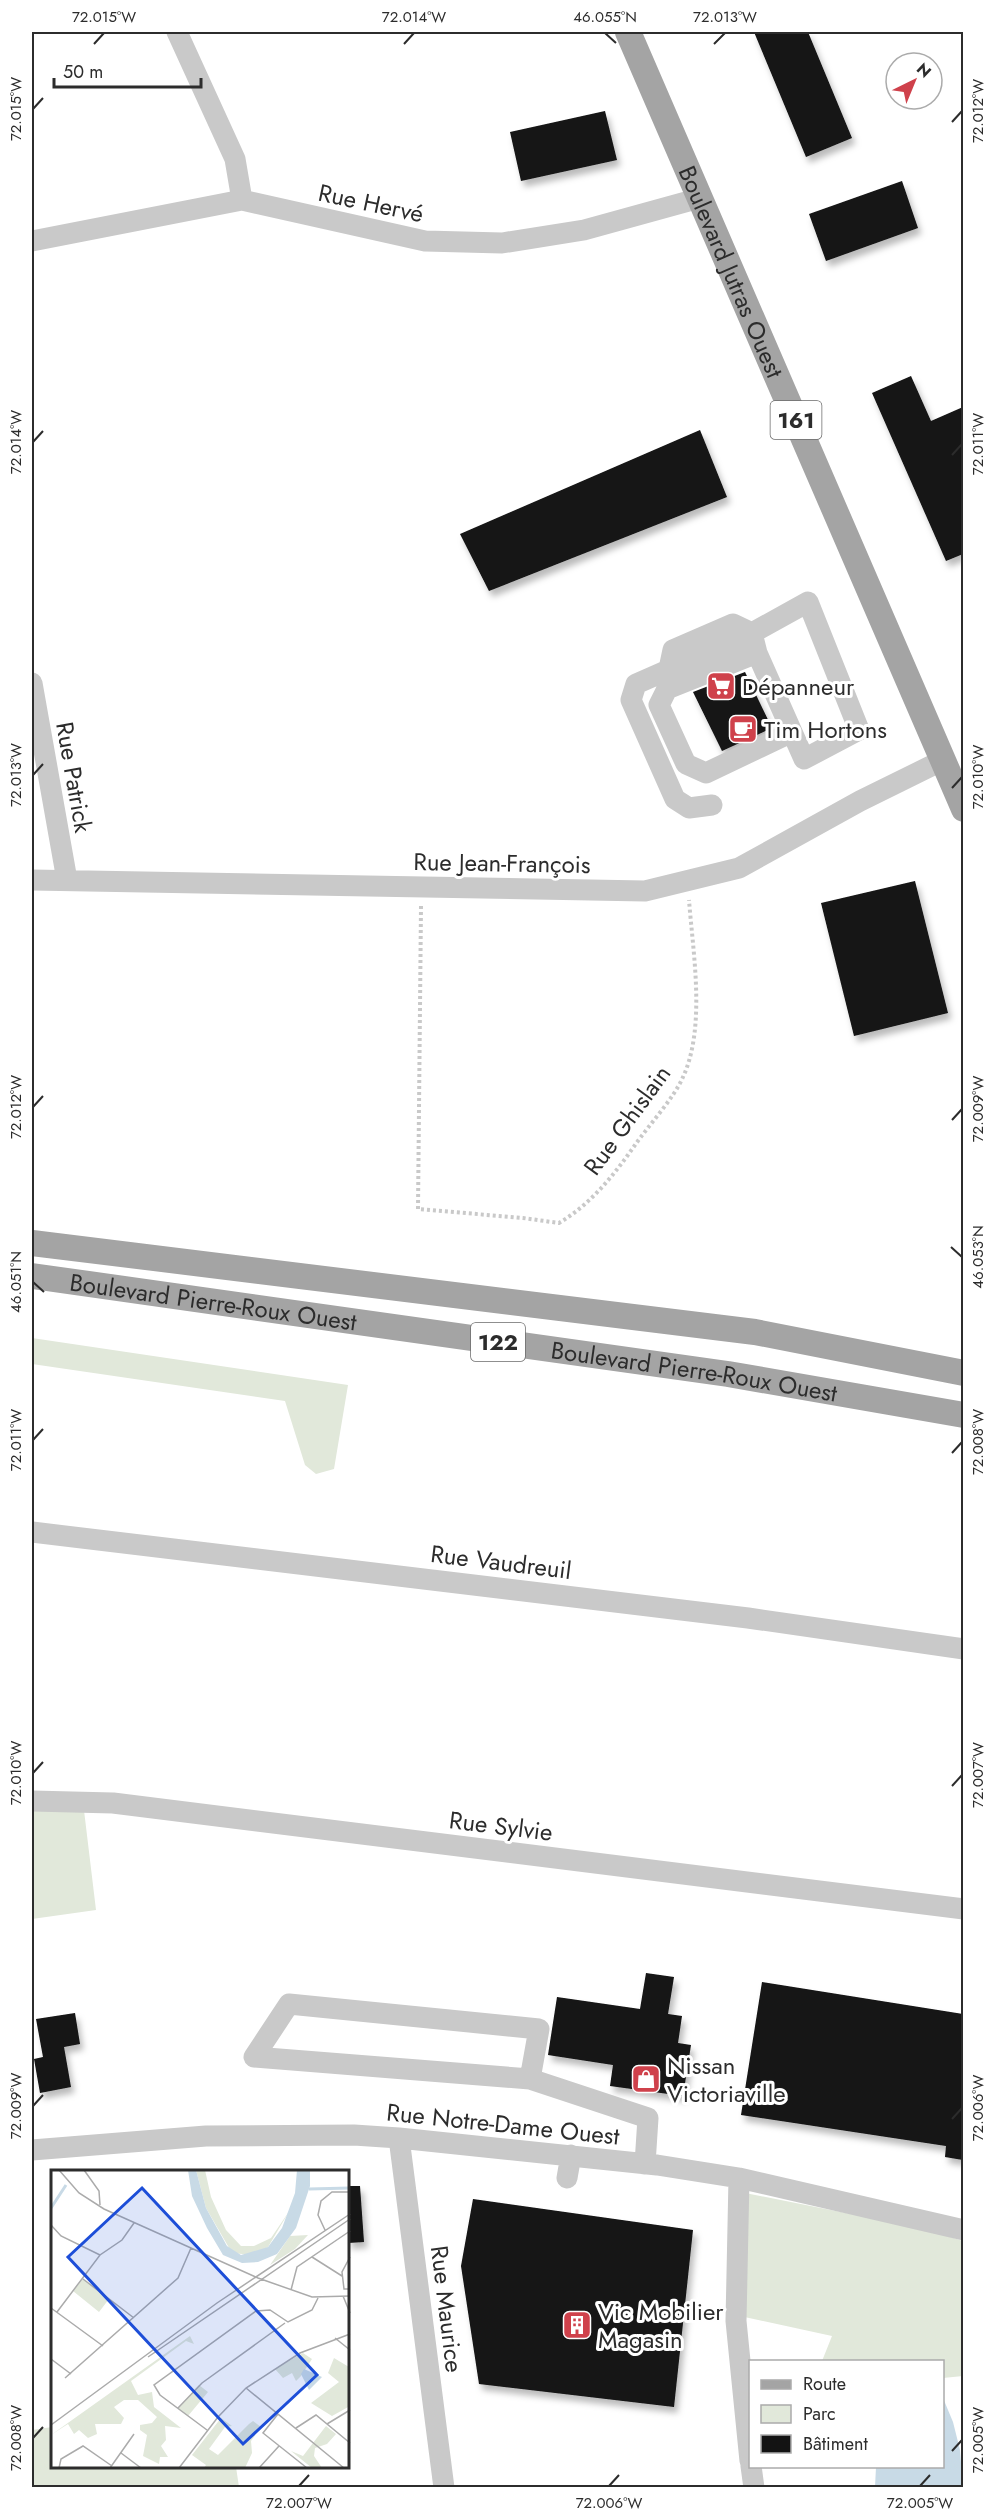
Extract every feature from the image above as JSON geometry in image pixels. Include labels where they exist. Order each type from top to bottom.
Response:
[{"type":"main road","name":"Boulevard Jutras Ouest","points":[[628,32],[963,809]]},
{"type":"main road","name":"Boulevard Pierre-Roux Ouest","points":[[32,1243],[754,1332],[963,1373]]},
{"type":"main road","name":"Boulevard Pierre-Roux Ouest","points":[[32,1276],[717,1373],[963,1415]]},
{"type":"street","points":[[177,32],[235,159],[242,200]]},
{"type":"street","name":"Rue Hervé","points":[[32,241],[242,200],[425,241],[502,243],[584,230],[700,198]]},
{"type":"street","points":[[754,643],[804,759],[859,730],[808,602],[754,643],[667,689],[659,705],[686,764],[706,773],[792,732]]},
{"type":"street","points":[[712,806],[689,808],[675,799],[631,700],[636,684],[669,669],[754,643]]},
{"type":"street","name":"Rue Patrick","points":[[32,683],[67,880]]},
{"type":"street","name":"Rue Jean-François","points":[[32,880],[645,891],[740,868],[860,801],[943,760]]},
{"type":"street","name":"Rue Vaudreuil","points":[[32,1532],[748,1618],[963,1648]]},
{"type":"street","name":"Rue Sylvie","points":[[32,1801],[113,1803],[963,1909]]},
{"type":"street","points":[[530,2079],[539,2029],[289,2004],[254,2057],[530,2079],[648,2118],[645,2164]]},
{"type":"street","name":"Rue Notre-Dame Ouest","points":[[32,2150],[206,2136],[354,2135],[399,2138],[645,2164],[739,2178],[963,2230]]},
{"type":"street","name":"Rue Maurice","points":[[399,2138],[444,2487]]},
{"type":"street","points":[[567,2178],[571,2156]]},
{"type":"street","points":[[739,2178],[736,2321],[749,2451]]},
{"type":"street","points":[[751,2468],[754,2487]]},
{"type":"path","name":"Rue Ghislain","points":[[421,888],[418,1209],[559,1223],[578,1209],[612,1177],[683,1078],[694,1028],[696,993],[688,882]]},
{"type":"green space","points":[[32,1338],[348,1385],[334,1469],[316,1474],[305,1465],[285,1401],[32,1364]]},
{"type":"green space","points":[[32,1801],[83,1802],[96,1910],[32,1919]]},
{"type":"green space","points":[[735,2191],[921,2228],[963,2241],[963,2376],[944,2378],[944,2360],[822,2360],[832,2336],[726,2313]]},
{"type":"green space","points":[[51,2427],[51,2468],[236,2468],[239,2487],[32,2487],[32,2430]]},
{"type":"water","points":[[944,2400],[953,2422],[960,2450],[963,2487],[875,2487],[876,2468],[944,2468]]},
{"type":"building","points":[[754,32],[808,32],[852,138],[806,157]]},
{"type":"building","points":[[605,111],[617,160],[521,181],[510,132]]},
{"type":"building","points":[[902,181],[918,228],[826,261],[809,214]]},
{"type":"building","points":[[911,376],[931,421],[963,407],[963,554],[946,561],[872,393]]},
{"type":"building","points":[[700,430],[727,497],[489,591],[460,534]]},
{"type":"building","points":[[745,672],[772,728],[722,751],[693,692]]},
{"type":"building","points":[[915,881],[948,1013],[854,1036],[821,903]]},
{"type":"building","points":[[646,1973],[674,1977],[668,2014],[682,2016],[678,2043],[691,2045],[683,2096],[610,2086],[613,2065],[548,2055],[557,1997],[640,2009]]},
{"type":"building","points":[[762,1982],[963,2014],[963,2160],[945,2157],[946,2146],[741,2115]]},
{"type":"building","points":[[75,2013],[80,2044],[64,2047],[71,2087],[40,2093],[34,2059],[43,2057],[36,2019]]},
{"type":"building","points":[[350,2186],[360,2186],[364,2242],[350,2243]]},
{"type":"building","name":"Vic Mobilier Magasin","points":[[473,2199],[693,2230],[674,2407],[479,2384],[461,2266]]},
{"type":"place","name":"Dépanneur","points":[[721,686]]},
{"type":"place","name":"Tim Hortons","points":[[743,729]]},
{"type":"place","name":"Nissan Victoriaville","points":[[646,2079]]},
{"type":"place","name":"Vic Mobilier Magasin","points":[[577,2325]]}]
